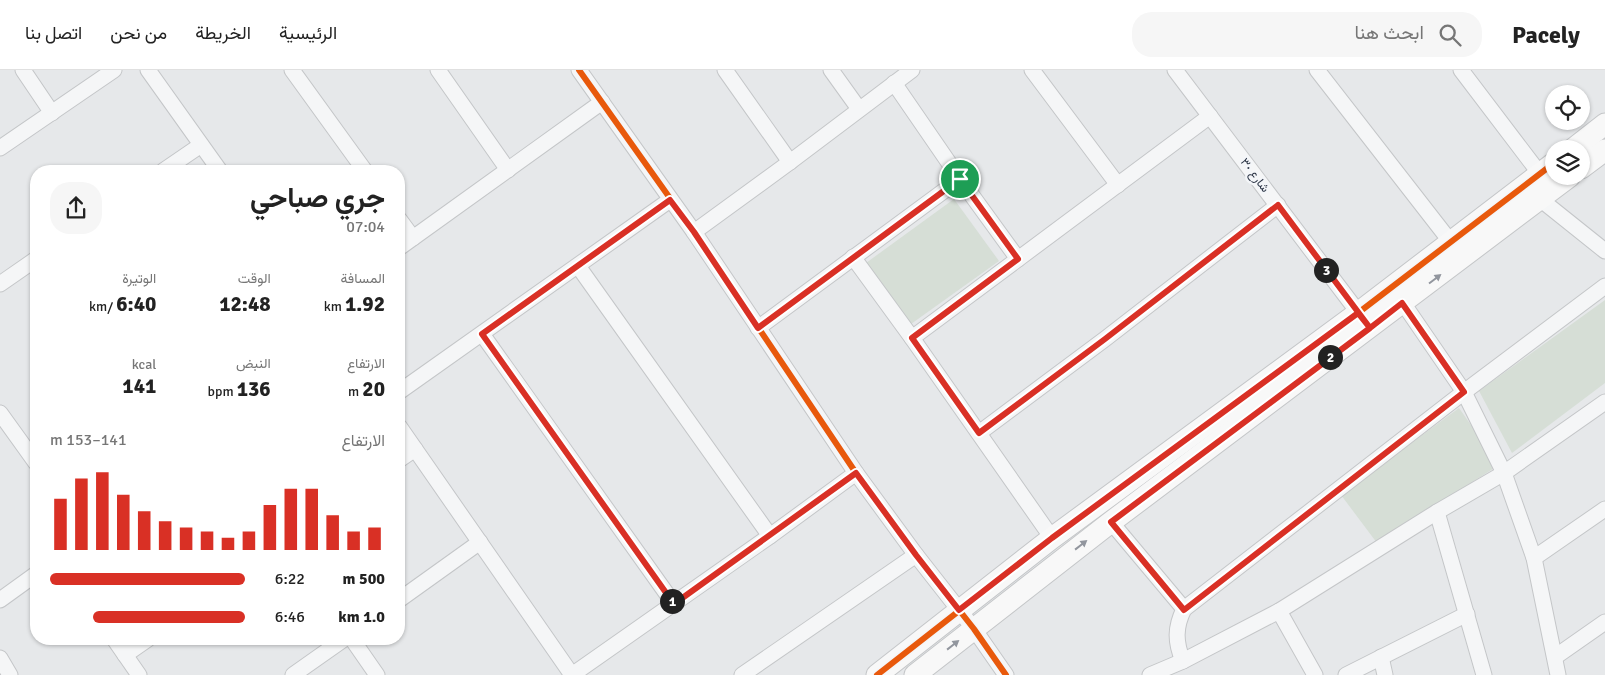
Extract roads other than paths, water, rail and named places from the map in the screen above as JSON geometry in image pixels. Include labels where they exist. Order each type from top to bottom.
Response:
[{"type":"street","points":[[23,70],[52,113]]},
{"type":"street","points":[[0,148],[114,70]]},
{"type":"street","points":[[148,70],[216,165]]},
{"type":"street","points":[[292,70],[361,165]]},
{"type":"street","points":[[438,70],[508,170]]},
{"type":"street","points":[[579,70],[694,232],[856,473],[916,555],[974,629],[1006,675]]},
{"type":"street","points":[[725,70],[790,162]]},
{"type":"street","points":[[831,70],[859,109]]},
{"type":"street","points":[[694,232],[912,70]]},
{"type":"street","points":[[1032,70],[1118,185]]},
{"type":"street","name":"شارع ٣٠","points":[[1175,70],[1364,320]]},
{"type":"street","points":[[1317,70],[1450,241]]},
{"type":"street","points":[[1461,70],[1545,167]]},
{"type":"street","points":[[894,83],[1018,259]]},
{"type":"street","points":[[405,244],[602,102]]},
{"type":"street","points":[[912,338],[1210,116]]},
{"type":"street","points":[[1585,140],[1605,124]]},
{"type":"street","points":[[171,165],[201,145]]},
{"type":"street","points":[[1590,161],[1605,150]]},
{"type":"street","points":[[915,675],[1111,522],[1364,320],[1450,241],[1545,170]]},
{"type":"street","points":[[758,328],[960,179]]},
{"type":"street","points":[[878,675],[1052,538],[1364,320],[1402,303],[1558,185]]},
{"type":"street","points":[[1540,199],[1605,251]]},
{"type":"street","points":[[405,388],[670,200]]},
{"type":"street","points":[[979,433],[1113,333],[1278,205]]},
{"type":"street","points":[[405,227],[413,238]]},
{"type":"street","points":[[853,257],[1052,538]]},
{"type":"street","points":[[0,284],[30,265]]},
{"type":"street","points":[[578,266],[770,536]]},
{"type":"street","points":[[1183,661],[1176,640],[1179,619],[1184,610],[1464,392],[1605,286]]},
{"type":"street","points":[[1402,303],[1464,392],[1504,473],[1534,558],[1558,675]]},
{"type":"street","points":[[482,334],[674,604]]},
{"type":"street","points":[[1150,675],[1183,661],[1279,610],[1437,512],[1504,473],[1605,402]]},
{"type":"street","points":[[0,413],[30,455]]},
{"type":"street","points":[[405,435],[572,675],[856,473]]},
{"type":"street","points":[[405,456],[415,449]]},
{"type":"street","points":[[1534,558],[1605,509]]},
{"type":"street","points":[[1437,512],[1484,675]]},
{"type":"street","points":[[1111,522],[1184,610]]},
{"type":"street","points":[[405,596],[480,542]]},
{"type":"street","points":[[742,675],[916,555]]},
{"type":"street","points":[[0,600],[30,578]]},
{"type":"street","points":[[1279,610],[1315,675]]},
{"type":"street","points":[[1346,675],[1467,614]]},
{"type":"street","points":[[1555,657],[1605,622]]},
{"type":"street","points":[[118,645],[139,675]]},
{"type":"street","points":[[125,656],[140,645]]},
{"type":"street","points":[[293,675],[336,645]]},
{"type":"street","points":[[356,645],[377,675]]},
{"type":"street","points":[[0,658],[10,675]]},
{"type":"street","points":[[1381,658],[1385,675]]}]
